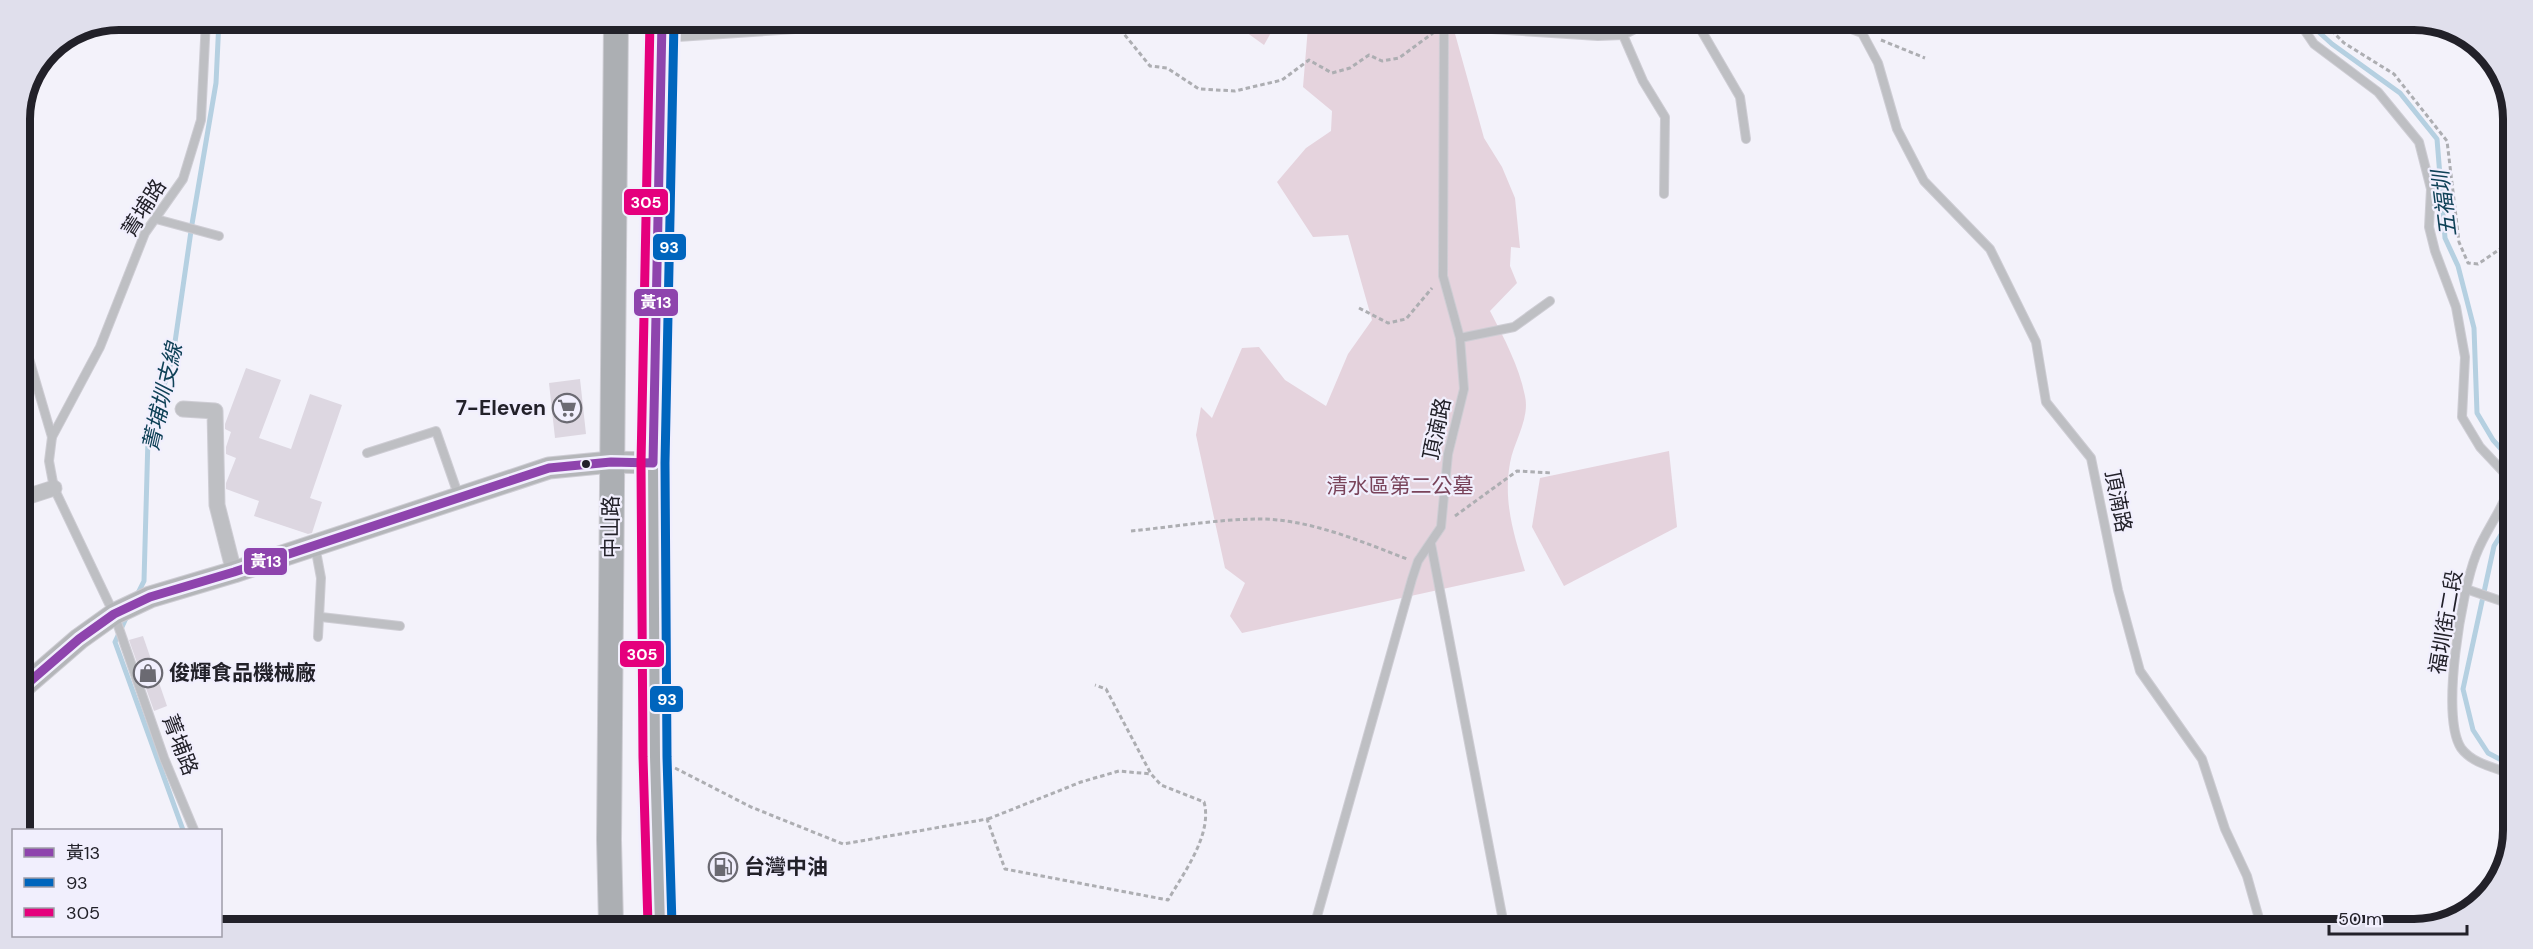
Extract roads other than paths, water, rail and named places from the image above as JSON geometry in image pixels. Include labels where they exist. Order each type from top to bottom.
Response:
[{"type":"main road","name":"中山路","points":[[611,919],[609,840],[611,462],[616,30]]},
{"type":"main road","name":"中山路","points":[[660,919],[655,757],[653,463],[662,30]]},
{"type":"street","points":[[183,409],[215,411],[217,505],[234,572]]},
{"type":"street","points":[[30,681],[79,639],[114,614],[150,597],[234,572],[549,468],[611,462],[653,463]]},
{"type":"street","points":[[30,496],[54,488]]},
{"type":"lane","name":"菁埔路","points":[[193,829],[164,758],[114,614],[54,488],[49,461],[52,437],[100,347],[145,233],[183,179],[201,120],[206,30]]},
{"type":"lane","name":"頂湳路","points":[[1316,919],[1418,561],[1442,527],[1448,454],[1464,389],[1460,338],[1443,276],[1444,30]]},
{"type":"lane","points":[[1521,30],[1598,36],[1623,35],[1633,30]]},
{"type":"lane","points":[[1701,30],[1740,97],[1746,139]]},
{"type":"lane","name":"頂湳路","points":[[1853,30],[1862,33],[1878,63],[1897,129],[1924,181],[1990,249],[2036,342],[2046,402],[2091,458],[2116,580],[2140,671],[2202,759],[2225,830],[2247,876],[2259,919]]},
{"type":"lane","name":"福圳街二段","points":[[2304,30],[2314,44],[2378,92],[2420,142],[2431,189],[2429,227],[2435,251],[2456,307],[2465,357],[2463,417],[2480,447],[2503,471]]},
{"type":"lane","points":[[1623,35],[1643,81],[1665,117],[1664,194]]},
{"type":"lane","points":[[156,219],[219,236]]},
{"type":"lane","points":[[1460,338],[1514,327],[1550,301]]},
{"type":"lane","name":"菁埔路","points":[[30,362],[52,437]]},
{"type":"lane","points":[[367,453],[436,431],[459,496]]},
{"type":"lane","name":"福圳街二段","points":[[2503,505],[2476,553],[2466,589],[2453,676],[2456,738],[2463,750],[2475,761],[2503,771]]},
{"type":"lane","points":[[1431,544],[1502,919]]},
{"type":"lane","points":[[315,545],[321,578],[321,618],[318,637]]},
{"type":"lane","points":[[2466,589],[2503,602]]},
{"type":"lane","points":[[321,618],[400,626]]},
{"type":"waterway","name":"菁埔圳支線","points":[[136,597],[144,581],[148,438],[173,356],[216,83],[219,30]]},
{"type":"waterway","name":"五福圳","points":[[2317,30],[2332,44],[2400,93],[2437,139],[2445,238],[2458,266],[2474,328],[2477,413],[2493,440],[2503,451]]},
{"type":"waterway","name":"五福圳","points":[[2503,531],[2494,546],[2463,689],[2473,730],[2488,753],[2503,761]]},
{"type":"waterway","name":"菁埔圳支線","points":[[127,616],[115,642],[183,829]]},
{"type":"place","name":"7-Eleven","points":[[567,408]]},
{"type":"place","name":"俊輝食品機械廠","points":[[148,673]]},
{"type":"place","name":"台灣中油","points":[[723,867]]},
{"type":"park label","name":"清水區第二公墓","points":[[1400,486]]}]
